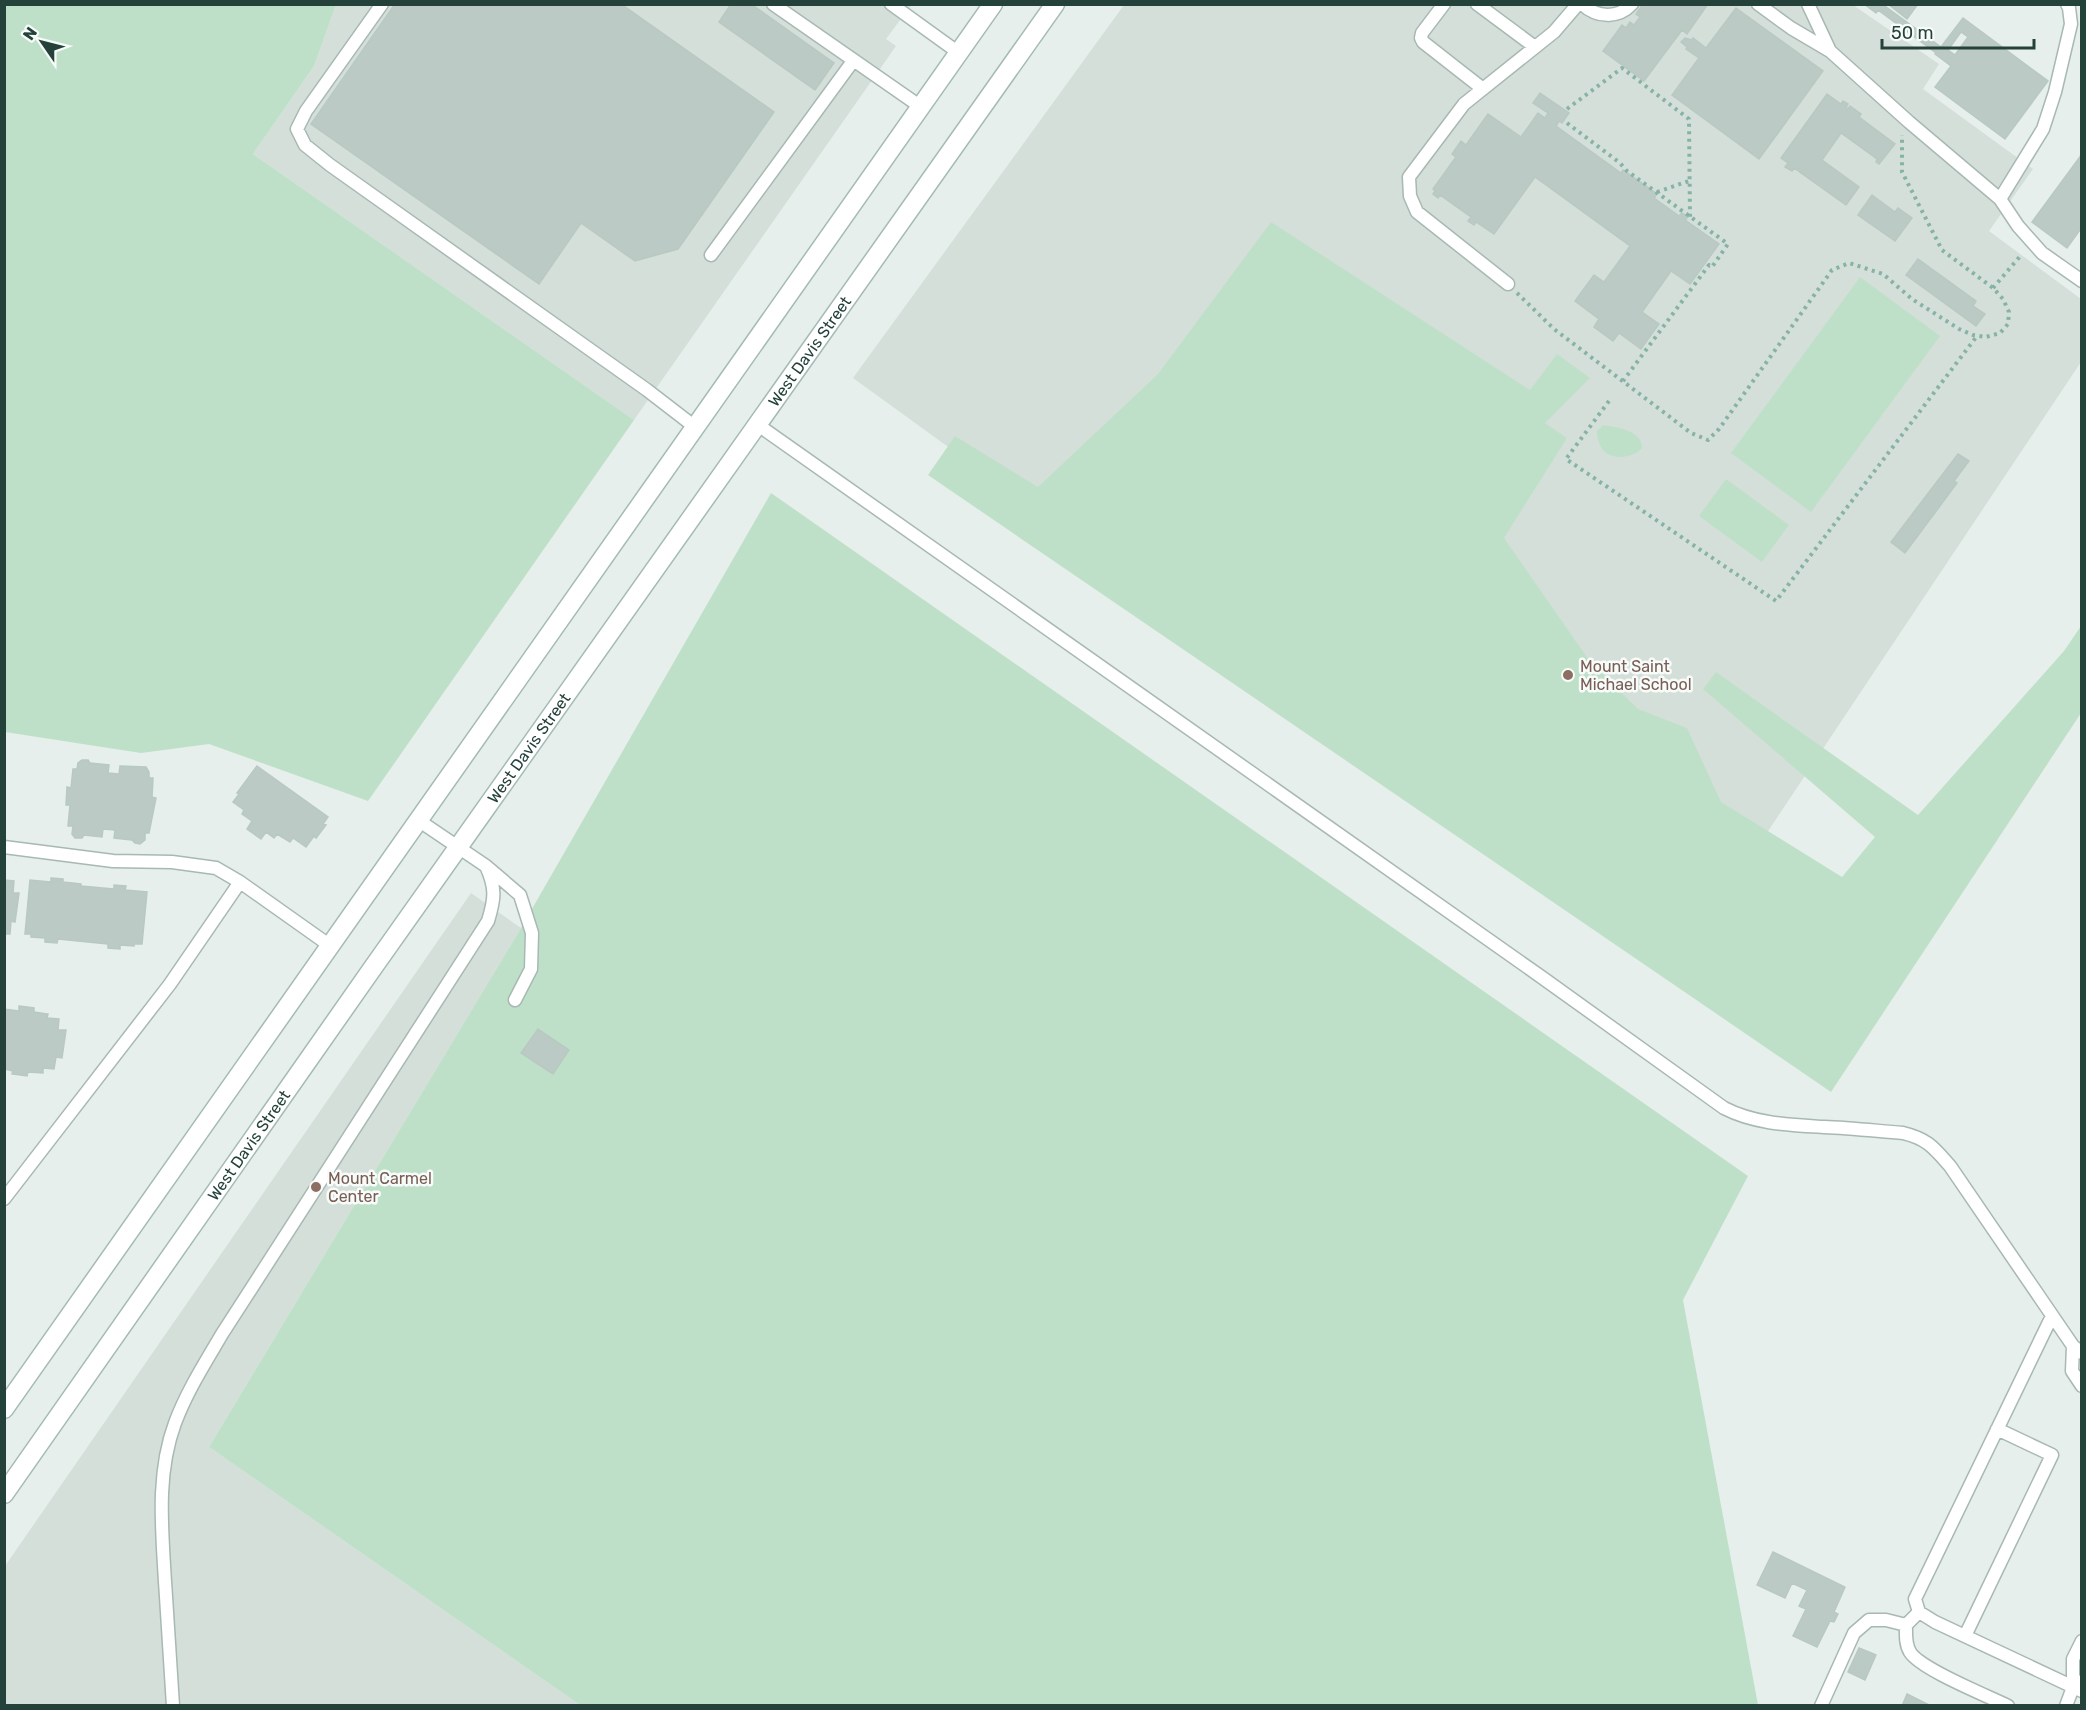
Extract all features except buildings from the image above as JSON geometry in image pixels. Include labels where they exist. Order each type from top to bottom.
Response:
[{"type":"main road","points":[[4,1409],[993,4]]},
{"type":"main road","name":"West Davis Street","points":[[4,1494],[1055,4]]},
{"type":"lane","points":[[382,4],[306,111],[297,129],[305,145],[647,390],[695,428]]},
{"type":"lane","points":[[773,4],[921,107]]},
{"type":"lane","points":[[891,4],[959,53]]},
{"type":"lane","points":[[1444,4],[1422,33],[1421,38],[1423,42],[1483,89]]},
{"type":"lane","points":[[1477,4],[1535,47]]},
{"type":"lane","points":[[1508,284],[1418,212],[1410,196],[1409,177],[1464,104],[1554,32],[1580,4],[1598,14],[1609,15],[1620,13],[1632,4]]},
{"type":"lane","points":[[1758,4],[1791,28],[1830,51],[1901,116],[2000,199],[2018,226],[2042,253],[2082,280]]},
{"type":"lane","points":[[1808,4],[1830,51]]},
{"type":"lane","points":[[2000,199],[2043,129],[2055,92],[2071,24],[2067,4]]},
{"type":"lane","points":[[711,255],[853,61]]},
{"type":"lane","points":[[758,425],[1724,1108],[1746,1117],[1780,1124],[1904,1132],[1920,1137],[1932,1145],[1950,1166],[2077,1350],[2072,1371],[2082,1386]]},
{"type":"lane","points":[[418,820],[486,866],[520,895],[532,933],[531,969],[515,1000]]},
{"type":"lane","points":[[4,847],[113,861],[172,862],[216,868],[240,882],[329,945]]},
{"type":"lane","points":[[173,1706],[162,1487],[166,1456],[174,1424],[188,1392],[222,1334],[488,921],[494,900],[493,881],[486,866]]},
{"type":"lane","points":[[4,1199],[170,984],[240,882]]},
{"type":"lane","points":[[2052,1316],[1915,1599],[1919,1612],[1965,1636],[2079,1686]]},
{"type":"lane","points":[[1965,1636],[2052,1455],[1997,1429]]},
{"type":"lane","points":[[1919,1612],[1906,1625],[1907,1645],[1911,1654],[1931,1669],[2008,1706]]},
{"type":"lane","points":[[1821,1706],[1854,1633],[1869,1620],[1886,1620],[1906,1625]]},
{"type":"lane","points":[[2066,1706],[2079,1686],[2073,1659],[2082,1641]]},
{"type":"path","points":[[1567,109],[1622,68],[1689,119],[1690,217]]},
{"type":"path","points":[[1508,284],[1554,329],[1691,433],[1708,441],[1719,429],[1832,270],[1849,263],[1883,274],[1912,299],[1959,329],[1986,337],[2000,333],[2008,324],[2009,312],[2003,299],[1994,288],[1942,250],[1902,172],[1901,116]]},
{"type":"path","points":[[1567,123],[1728,244],[1712,267],[1709,265],[1623,381]]},
{"type":"path","points":[[1656,192],[1690,180]]},
{"type":"path","points":[[1994,288],[2033,242]]},
{"type":"path","points":[[1609,401],[1566,459],[1776,601],[1977,336]]},
{"type":"shaded area","points":[[336,5],[911,5],[886,39],[896,46],[634,420],[253,154],[314,66]]},
{"type":"shaded area","name":"Mount Saint Michael School","points":[[1124,5],[1853,5],[1939,64],[1923,89],[2033,169],[1989,231],[2081,299],[2081,362],[1674,972],[853,378]]},
{"type":"shaded area","name":"Mount Carmel Center","points":[[471,893],[521,928],[209,1447],[580,1705],[5,1706],[5,1566]]},
{"type":"green space","points":[[4,5],[336,5],[314,66],[253,154],[634,420],[368,801],[209,744],[141,753],[5,732]]},
{"type":"green space","points":[[1271,222],[1530,390],[1557,354],[1590,378],[1545,423],[1567,438],[1504,538],[1591,663],[1638,709],[1687,728],[1721,802],[1842,877],[1875,837],[1703,689],[1716,672],[1918,815],[2064,651],[2081,626],[2081,713],[1831,1092],[928,475],[955,436],[1038,487],[1158,374]]},
{"type":"green space","points":[[1860,277],[1940,336],[1811,512],[1731,453]]},
{"type":"green space","points":[[1603,425],[1633,433],[1641,442],[1642,448],[1629,456],[1612,456],[1600,446],[1597,436],[1597,431]]},
{"type":"green space","points":[[1726,479],[1789,525],[1762,562],[1699,516]]},
{"type":"green space","points":[[771,493],[1748,1176],[1683,1300],[1758,1705],[580,1705],[209,1447],[521,928]]},
{"type":"place","name":"Mount Saint Michael School","points":[[1568,675]]},
{"type":"place","name":"Mount Carmel Center","points":[[316,1187]]}]
